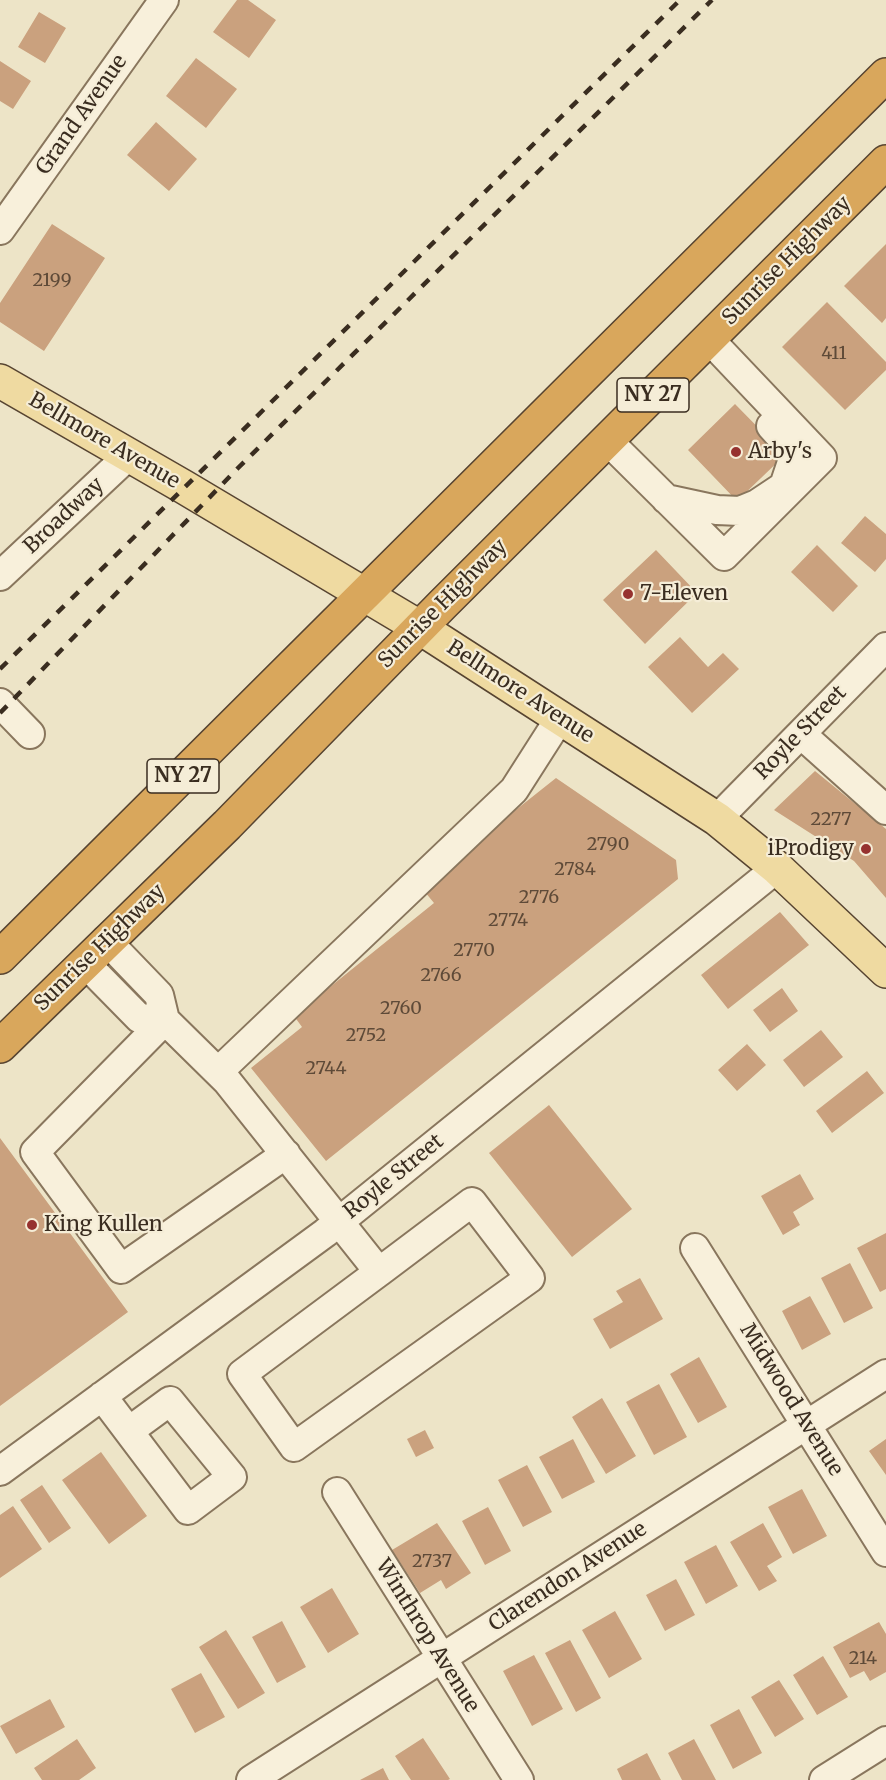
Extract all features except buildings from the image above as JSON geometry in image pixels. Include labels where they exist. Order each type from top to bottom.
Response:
[{"type":"highway","name":"NY 27","points":[[0,957],[366,596],[886,75]]},
{"type":"highway","name":"Sunrise Highway","points":[[0,1046],[227,825],[419,627],[886,162]]},
{"type":"main road","name":"Bellmore Avenue","points":[[0,381],[419,627],[717,819],[777,868],[885,966]]},
{"type":"street","name":"Grand Avenue","points":[[0,230],[164,0]]},
{"type":"street","points":[[607,440],[724,556],[822,458],[709,339]]},
{"type":"street","points":[[666,499],[717,510],[740,511],[757,504],[784,486],[793,459],[790,447],[761,413],[754,385]]},
{"type":"street","name":"Broadway","points":[[0,576],[128,456]]},
{"type":"street","name":"Royle Street","points":[[717,819],[880,652]]},
{"type":"street","points":[[0,703],[30,734]]},
{"type":"street","points":[[218,1072],[514,790],[560,718]]},
{"type":"street","points":[[801,734],[886,810]]},
{"type":"street","name":"Royle Street","points":[[0,1471],[339,1221],[777,868]]},
{"type":"street","points":[[95,951],[139,1018],[165,1020],[218,1072],[379,1272]]},
{"type":"street","points":[[165,1020],[35,1152],[121,1269],[286,1154]]},
{"type":"street","points":[[472,1202],[530,1278],[294,1447],[242,1374],[379,1272],[472,1202]]},
{"type":"street","name":"Midwood Avenue","points":[[695,1248],[886,1552]]},
{"type":"street","name":"Clarendon Avenue","points":[[251,1780],[886,1374]]},
{"type":"street","points":[[102,1396],[129,1431]]},
{"type":"street","name":"Winthrop Avenue","points":[[337,1492],[519,1780]]},
{"type":"street","points":[[824,1780],[886,1741]]},
{"type":"railway","points":[[0,669],[680,0]]},
{"type":"railway","points":[[0,713],[238,468],[712,0]]},
{"type":"place","name":"Arby's","points":[[736,452]]},
{"type":"place","name":"7-Eleven","points":[[628,594]]},
{"type":"place","name":"iProdigy","points":[[866,849]]},
{"type":"place","name":"King Kullen","points":[[32,1225]]}]
